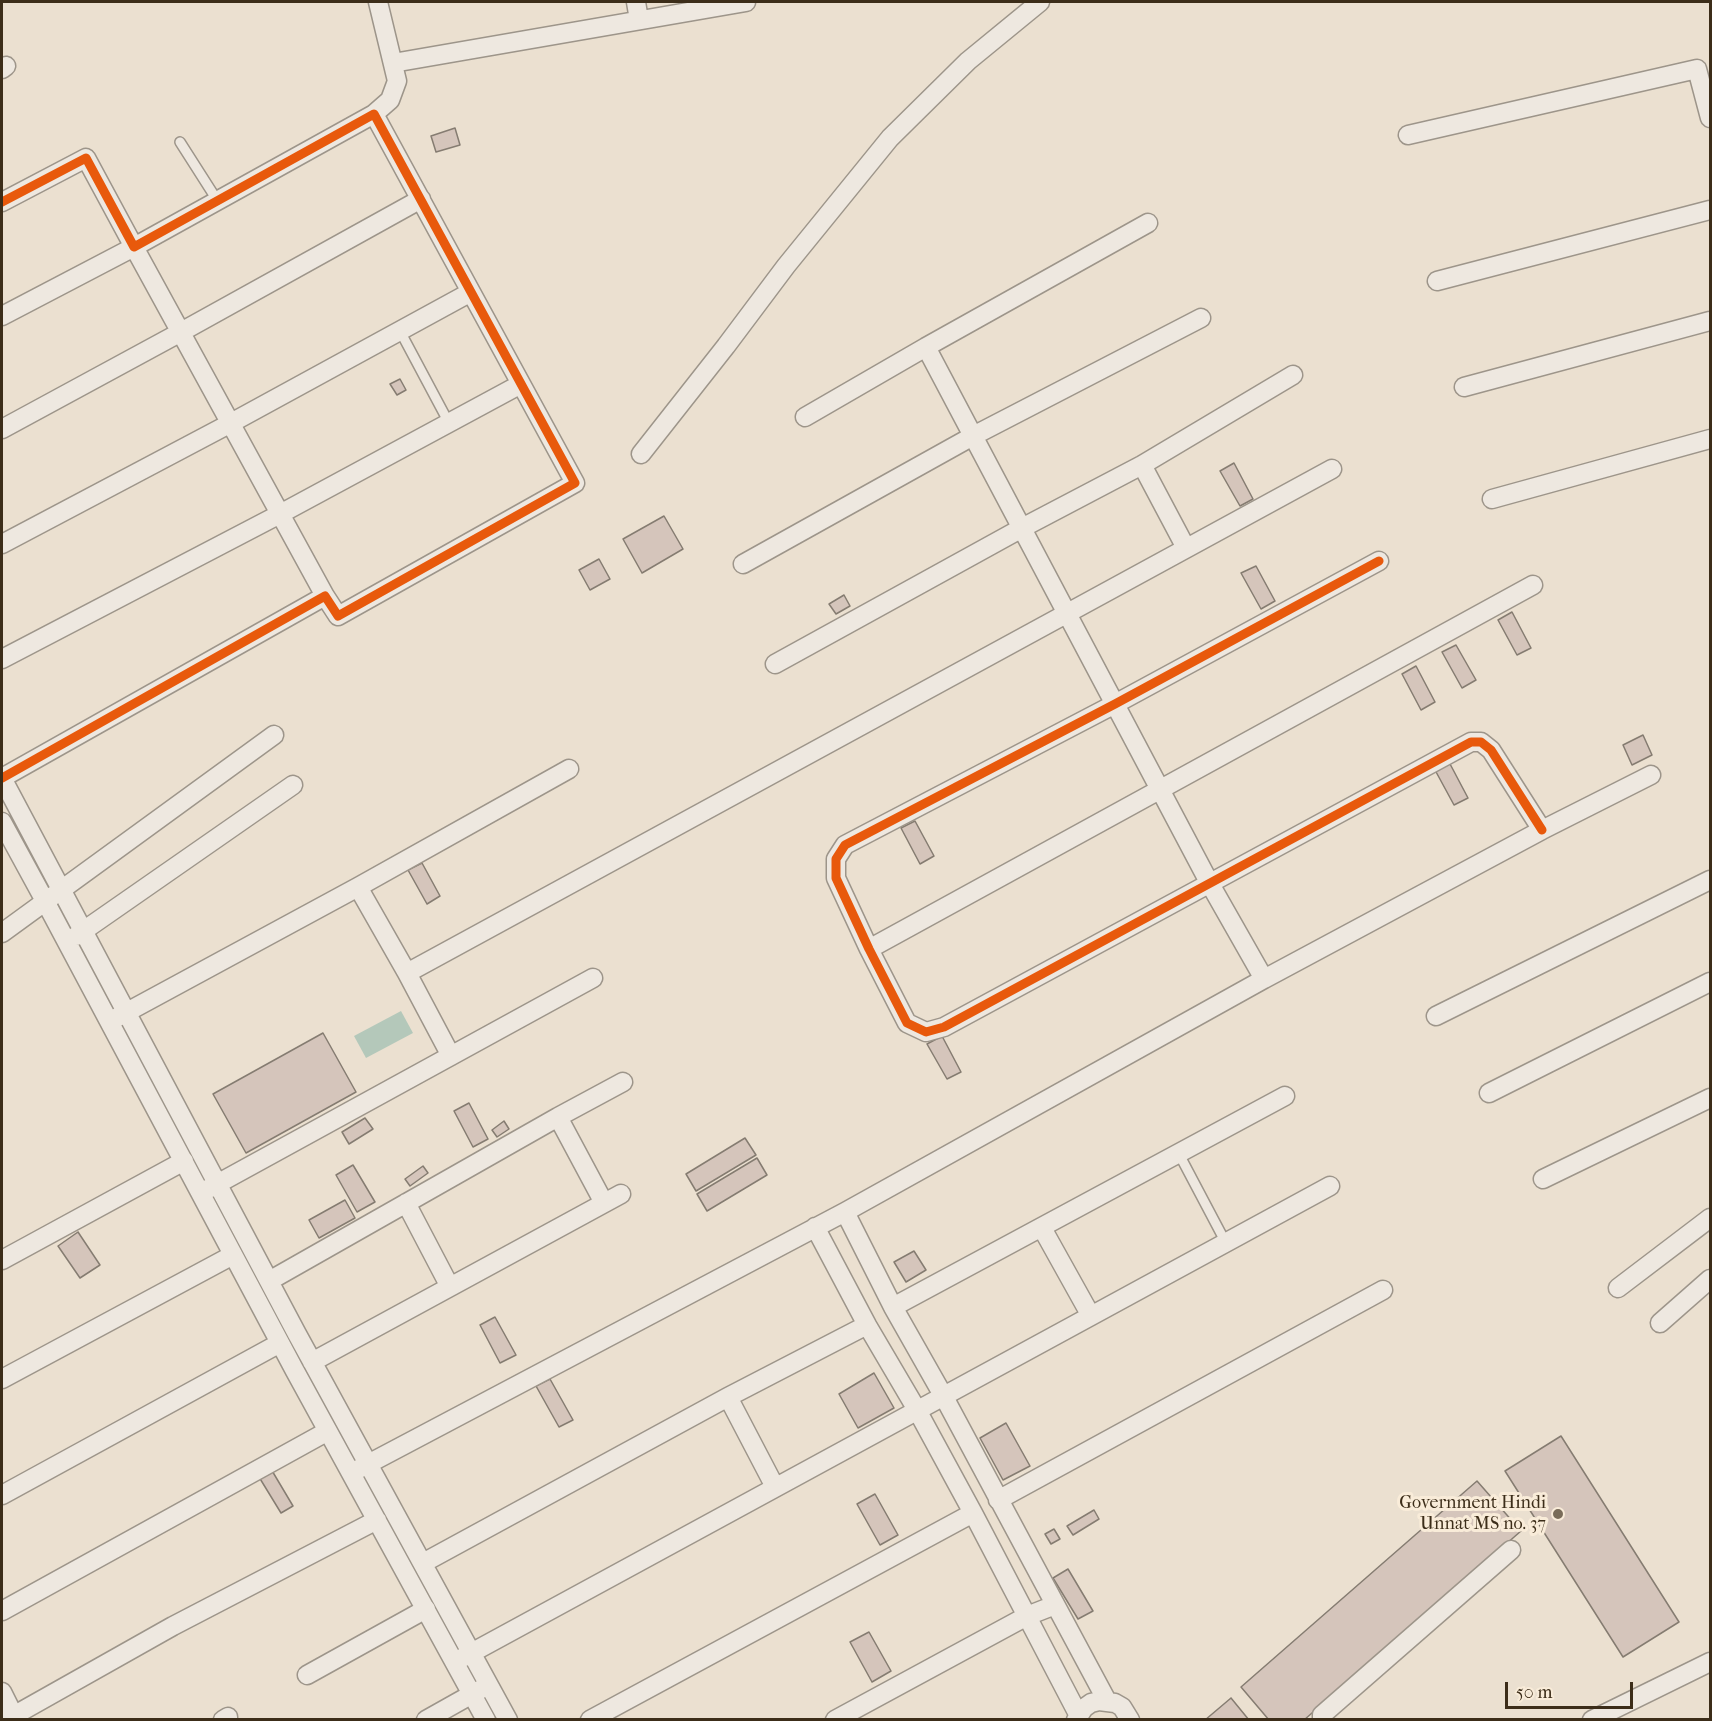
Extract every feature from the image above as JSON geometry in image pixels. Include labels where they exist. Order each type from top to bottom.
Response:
[{"type":"street","points":[[2,316],[134,247],[374,114],[390,100],[398,81],[378,2]]},
{"type":"street","points":[[636,2],[639,20]]},
{"type":"street","points":[[393,63],[746,2]]},
{"type":"street","points":[[640,454],[786,266],[890,138],[968,61],[1040,2]]},
{"type":"street","points":[[1408,135],[1697,69],[1710,118]]},
{"type":"street","points":[[2,202],[86,158],[338,616],[574,483],[374,114]]},
{"type":"street","points":[[2,429],[421,199]]},
{"type":"street","points":[[1437,281],[1710,210]]},
{"type":"street","points":[[805,417],[1148,223]]},
{"type":"street","points":[[2,544],[231,423],[471,292]]},
{"type":"street","points":[[743,564],[973,436],[1201,318]]},
{"type":"street","points":[[1464,387],[1710,321]]},
{"type":"street","points":[[926,347],[1209,884],[1264,979]]},
{"type":"street","points":[[775,664],[1022,528],[1142,465],[1293,375]]},
{"type":"street","points":[[2,659],[280,514],[521,384]]},
{"type":"street","points":[[1491,499],[1710,439]]},
{"type":"street","points":[[1142,465],[1186,548]]},
{"type":"street","points":[[407,973],[1332,469]]},
{"type":"street","points":[[1380,561],[1115,704],[845,845],[836,859],[836,878],[907,1023],[926,1032],[944,1028],[1471,741],[1481,742],[1491,750],[1542,830]]},
{"type":"street","points":[[869,949],[1533,585]]},
{"type":"street","points":[[325,596],[2,778],[312,1362],[508,1719]]},
{"type":"street","points":[[2,933],[274,735]]},
{"type":"street","points":[[109,1022],[569,769]]},
{"type":"street","points":[[351,1473],[845,1212],[1264,979],[1542,830],[1651,775]]},
{"type":"street","points":[[66,941],[84,931],[293,785]]},
{"type":"street","points":[[2,822],[280,1343],[486,1719]]},
{"type":"street","points":[[1436,1016],[1710,880]]},
{"type":"street","points":[[358,887],[407,973],[450,1056]]},
{"type":"street","points":[[201,1193],[593,978]]},
{"type":"street","points":[[1489,1093],[1710,982]]},
{"type":"street","points":[[269,1281],[623,1082]]},
{"type":"street","points":[[893,1307],[1285,1096]]},
{"type":"street","points":[[1543,1179],[1710,1098]]},
{"type":"street","points":[[558,1117],[604,1203]]},
{"type":"street","points":[[2,1260],[184,1161]]},
{"type":"street","points":[[455,1662],[1330,1186]]},
{"type":"street","points":[[312,1362],[621,1194]]},
{"type":"street","points":[[406,1203],[450,1287]]},
{"type":"street","points":[[845,1212],[893,1307],[944,1397],[1107,1701]]},
{"type":"street","points":[[1618,1288],[1710,1218]]},
{"type":"street","points":[[815,1227],[867,1325],[917,1410],[973,1513],[1077,1717],[1091,1703],[1107,1701],[1122,1707],[1130,1719]]},
{"type":"street","points":[[1042,1228],[1091,1316]]},
{"type":"street","points":[[2,1379],[233,1255]]},
{"type":"street","points":[[1660,1323],[1710,1279]]},
{"type":"street","points":[[998,1500],[1383,1290]]},
{"type":"street","points":[[423,1563],[728,1397],[867,1325]]},
{"type":"street","points":[[2,1495],[280,1343]]},
{"type":"street","points":[[728,1397],[775,1487]]},
{"type":"street","points":[[2,1611],[328,1431]]},
{"type":"street","points":[[590,1719],[973,1513]]},
{"type":"street","points":[[2,1692],[12,1718],[173,1626],[377,1520]]},
{"type":"street","points":[[1322,1719],[1322,1715],[1511,1550]]},
{"type":"street","points":[[835,1719],[1027,1616],[1055,1605]]},
{"type":"street","points":[[307,1675],[426,1609]]},
{"type":"street","points":[[1592,1719],[1710,1662]]},
{"type":"street","points":[[426,1719],[489,1685]]},
{"type":"lane","points":[[180,142],[217,200]]},
{"type":"lane","points":[[400,331],[449,423]]},
{"type":"lane","points":[[1179,1154],[1226,1243]]},
{"type":"shaded area","points":[[401,1011],[413,1033],[366,1058],[354,1036]]},
{"type":"building","points":[[455,128],[460,145],[436,152],[431,136]]},
{"type":"building","points":[[400,379],[406,390],[397,395],[390,384]]},
{"type":"building","points":[[1234,463],[1253,499],[1240,506],[1220,471]]},
{"type":"building","points":[[664,516],[683,549],[642,573],[623,539]]},
{"type":"building","points":[[599,559],[610,579],[590,590],[579,570]]},
{"type":"building","points":[[1256,566],[1275,601],[1261,609],[1241,573]]},
{"type":"building","points":[[844,595],[850,606],[836,614],[829,604]]},
{"type":"building","points":[[1512,612],[1531,648],[1517,655],[1498,620]]},
{"type":"building","points":[[1456,645],[1476,680],[1462,688],[1442,652]]},
{"type":"building","points":[[1416,666],[1435,702],[1421,710],[1402,674]]},
{"type":"building","points":[[1643,735],[1652,755],[1632,765],[1623,745]]},
{"type":"building","points":[[1449,762],[1468,798],[1454,805],[1435,770]]},
{"type":"building","points":[[915,821],[934,856],[920,864],[901,828]]},
{"type":"building","points":[[422,863],[440,896],[427,904],[408,870]]},
{"type":"building","points":[[323,1033],[356,1092],[246,1153],[213,1094]]},
{"type":"building","points":[[942,1036],[961,1072],[947,1079],[927,1044]]},
{"type":"building","points":[[469,1103],[488,1139],[473,1147],[454,1111]]},
{"type":"building","points":[[365,1118],[373,1129],[349,1144],[342,1132]]},
{"type":"building","points":[[504,1121],[509,1129],[497,1137],[492,1130]]},
{"type":"building","points":[[745,1138],[756,1155],[696,1191],[686,1174]]},
{"type":"building","points":[[757,1158],[767,1175],[707,1211],[697,1194]]},
{"type":"building","points":[[353,1165],[375,1202],[357,1212],[336,1175]]},
{"type":"building","points":[[423,1166],[428,1173],[410,1186],[405,1179]]},
{"type":"building","points":[[345,1200],[355,1218],[319,1238],[309,1220]]},
{"type":"building","points":[[78,1232],[100,1265],[80,1278],[58,1246]]},
{"type":"building","points":[[914,1251],[926,1270],[906,1282],[894,1262]]},
{"type":"building","points":[[495,1317],[516,1355],[500,1363],[480,1325]]},
{"type":"building","points":[[874,1373],[894,1408],[858,1428],[839,1394]]},
{"type":"building","points":[[550,1379],[573,1420],[559,1427],[536,1386]]},
{"type":"building","points":[[1006,1423],[1030,1466],[1003,1480],[980,1438]]},
{"type":"building","points":[[1561,1436],[1679,1622],[1623,1657],[1505,1471]]},
{"type":"building","points":[[271,1469],[293,1506],[281,1513],[259,1477]]},
{"type":"building","points":[[1477,1481],[1521,1531],[1304,1720],[1269,1720],[1241,1687]]},
{"type":"building","points":[[875,1494],[898,1535],[880,1545],[857,1504]]},
{"type":"building","points":[[1094,1510],[1099,1519],[1073,1535],[1067,1526]]},
{"type":"building","points":[[1054,1529],[1060,1539],[1051,1544],[1045,1534]]},
{"type":"building","points":[[1068,1569],[1093,1611],[1078,1619],[1053,1578]]},
{"type":"building","points":[[869,1632],[891,1671],[872,1682],[850,1642]]},
{"type":"building","points":[[1231,1698],[1249,1720],[1205,1720]]},
{"type":"cycle path","points":[[2,202],[86,158],[134,247],[374,114],[575,483],[338,616],[325,596],[2,778]]},
{"type":"cycle path","points":[[1379,561],[1115,704],[845,845],[836,859],[836,878],[907,1023],[926,1032],[944,1027],[1471,742],[1481,742],[1491,750],[1542,830]]},
{"type":"place","name":"Government Hindi Unnat MS no. 37","points":[[1558,1514]]}]
